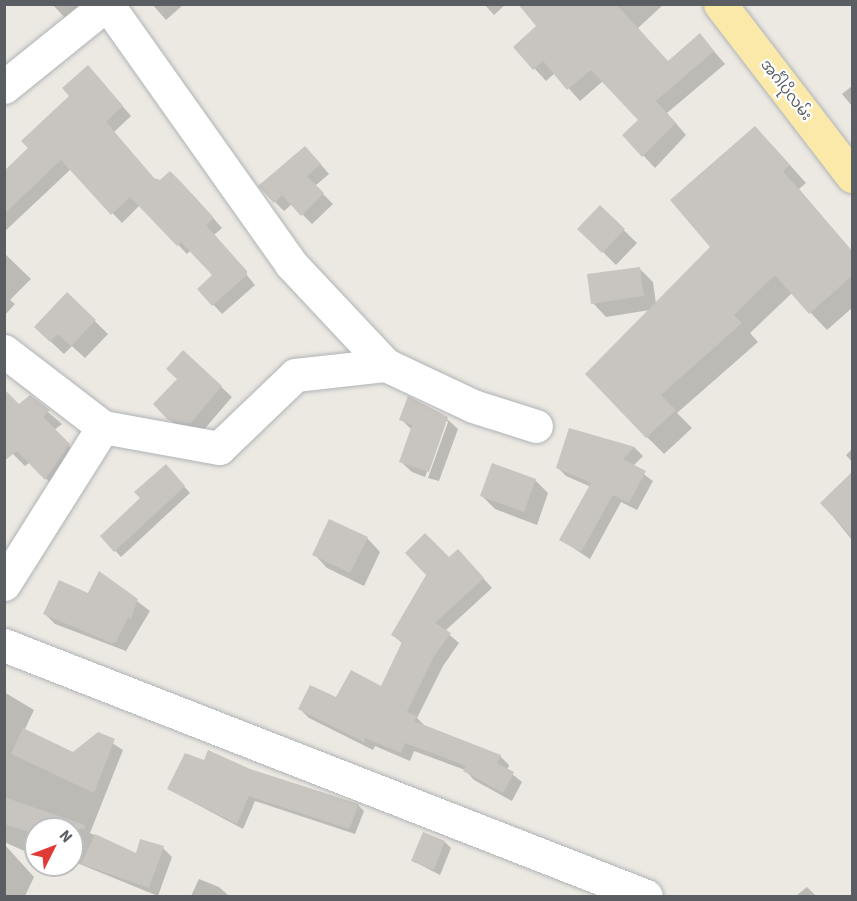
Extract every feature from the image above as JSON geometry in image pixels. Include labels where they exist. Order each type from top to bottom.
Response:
[{"type":"main road","name":"အင်္ဂါပိုလမ်း","points":[[720,4],[852,176]]},
{"type":"street","points":[[4,87],[107,4],[291,264],[386,365],[473,406],[536,426]]},
{"type":"street","points":[[4,351],[103,427],[219,448],[294,375],[386,365]]},
{"type":"street","points":[[4,584],[103,427]]},
{"type":"street","points":[[4,645],[645,897]]},
{"type":"building","points":[[518,4],[616,4],[668,61],[700,33],[714,51],[656,101],[676,123],[642,157],[622,135],[638,120],[591,70],[567,90],[543,61],[533,70],[513,47],[536,26]]},
{"type":"building","points":[[88,65],[123,106],[106,122],[154,178],[160,180],[170,171],[182,183],[214,218],[206,225],[247,271],[247,275],[212,306],[197,289],[212,275],[181,242],[177,246],[130,197],[111,215],[61,160],[4,214],[4,171],[28,148],[21,141],[69,96],[62,88]]},
{"type":"building","points":[[755,126],[790,165],[783,171],[852,251],[852,276],[809,314],[775,275],[734,315],[742,323],[661,395],[676,410],[646,438],[585,374],[710,247],[670,200]]},
{"type":"building","points":[[305,146],[321,164],[307,176],[324,193],[301,216],[282,195],[274,203],[258,186]]},
{"type":"building","points":[[600,205],[625,229],[602,253],[577,229]]},
{"type":"building","points":[[640,267],[644,296],[591,304],[587,274]]},
{"type":"building","points":[[67,292],[96,320],[71,346],[58,334],[50,342],[34,327]]},
{"type":"building","points":[[183,350],[222,386],[190,424],[168,420],[153,404],[177,379],[166,369]]},
{"type":"building","points":[[4,389],[19,404],[30,395],[50,410],[43,417],[70,444],[45,480],[17,451],[4,461]]},
{"type":"building","points":[[408,396],[448,417],[429,472],[399,462],[412,425],[399,420]]},
{"type":"building","points":[[569,428],[635,447],[623,459],[646,471],[629,503],[613,495],[581,552],[559,540],[591,483],[556,468]]},
{"type":"building","points":[[492,463],[536,479],[524,512],[480,496]]},
{"type":"building","points":[[166,464],[185,486],[114,552],[100,536],[140,498],[134,492]]},
{"type":"building","points":[[852,472],[852,537],[820,503]]},
{"type":"building","points":[[329,519],[368,537],[350,573],[312,555]]},
{"type":"building","points":[[425,533],[449,557],[458,549],[484,578],[435,623],[451,633],[434,656],[407,712],[417,716],[414,721],[501,755],[497,763],[514,772],[503,793],[463,771],[466,766],[405,743],[401,753],[365,738],[364,742],[298,709],[310,685],[336,697],[351,670],[381,686],[402,642],[391,635],[426,575],[405,553]]},
{"type":"building","points":[[99,571],[138,599],[131,619],[128,618],[116,642],[111,643],[43,614],[59,580],[88,593]]},
{"type":"building","points":[[23,728],[73,752],[98,732],[115,739],[94,793],[11,754]]},
{"type":"building","points":[[208,750],[250,769],[359,804],[349,829],[249,796],[237,824],[167,789],[185,753],[204,760]]},
{"type":"building","points":[[4,797],[62,817],[24,817],[24,830],[4,824]]},
{"type":"building","points":[[423,832],[445,841],[434,870],[411,861]]},
{"type":"building","points":[[95,834],[136,853],[140,839],[164,846],[149,888],[84,865],[84,858]]}]
